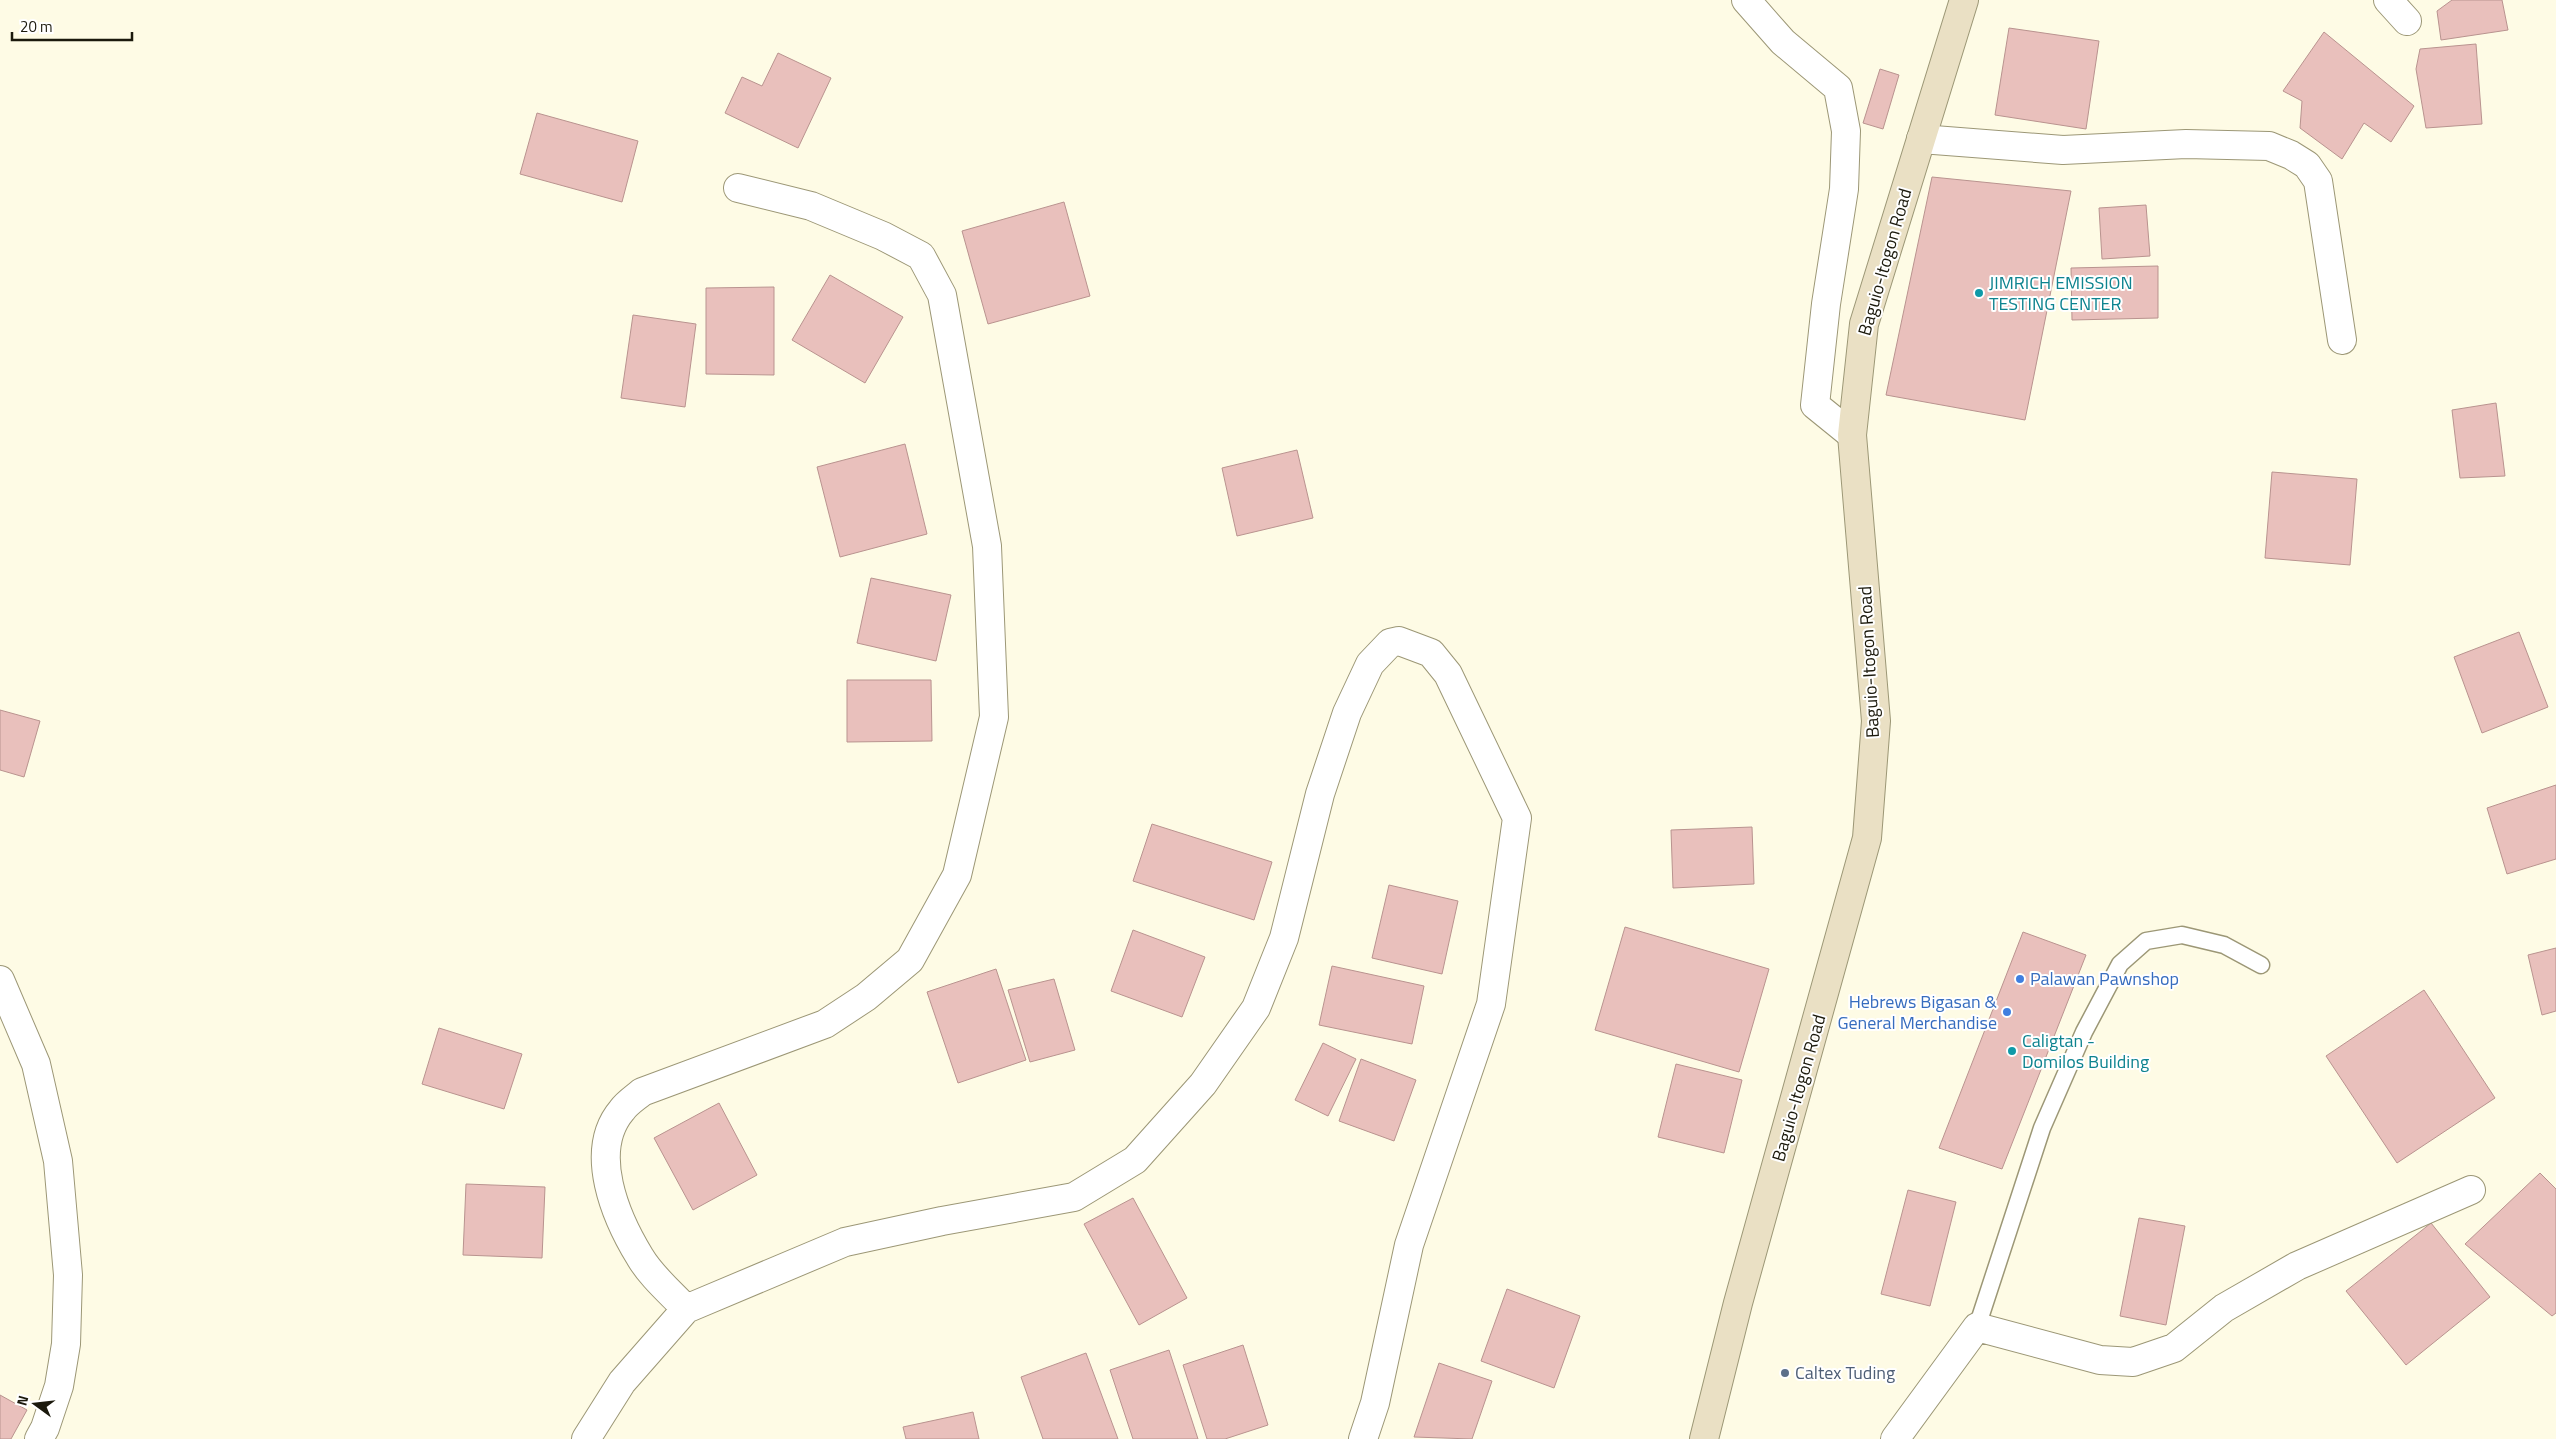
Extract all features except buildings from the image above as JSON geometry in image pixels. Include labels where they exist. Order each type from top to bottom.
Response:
[{"type":"main road","name":"Baguio-Itogon Road","points":[[1704,1439],[1738,1303],[1812,1044],[1867,838],[1876,721],[1852,435],[1864,324],[1964,0]]},
{"type":"street","points":[[1746,0],[1782,42],[1838,88],[1846,131],[1844,189],[1826,304],[1815,405],[1852,435]]},
{"type":"street","points":[[2388,0],[2408,21]]},
{"type":"street","points":[[1920,139],[2063,150],[2186,144],[2269,146],[2291,154],[2307,165],[2318,181],[2342,340]]},
{"type":"street","points":[[686,1309],[640,1258],[612,1201],[605,1160],[610,1132],[621,1110],[642,1092],[825,1024],[866,997],[910,960],[957,875],[994,717],[987,546],[942,295],[921,256],[883,236],[811,206],[738,188]]},
{"type":"street","points":[[586,1439],[622,1382],[686,1309],[845,1242],[942,1221],[1074,1197],[1135,1160],[1203,1084],[1256,1008],[1284,938],[1320,794],[1347,713],[1370,664],[1390,643],[1405,642],[1431,653],[1448,674],[1517,818],[1490,1004],[1409,1245],[1375,1403],[1363,1439]]},
{"type":"street","points":[[0,980],[38,1074],[58,1161],[68,1275],[66,1344],[59,1386],[39,1439]]},
{"type":"street","points":[[1895,1439],[1977,1327],[2100,1360],[2133,1362],[2174,1348],[2224,1308],[2297,1266],[2472,1190]]},
{"type":"lane","points":[[1977,1327],[2042,1128],[2084,1032],[2120,964],[2146,941],[2182,935],[2224,945],[2261,964]]},
{"type":"place","name":"JIMRICH EMISSION TESTING CENTER","points":[[1979,293]]},
{"type":"place","name":"Palawan Pawnshop","points":[[2020,979]]},
{"type":"place","name":"Hebrews Bigasan & General Merchandise","points":[[2007,1012]]},
{"type":"place","name":"Caligtan - Domilos Building","points":[[2012,1051]]},
{"type":"place","name":"Caltex Tuding","points":[[1785,1373]]}]
